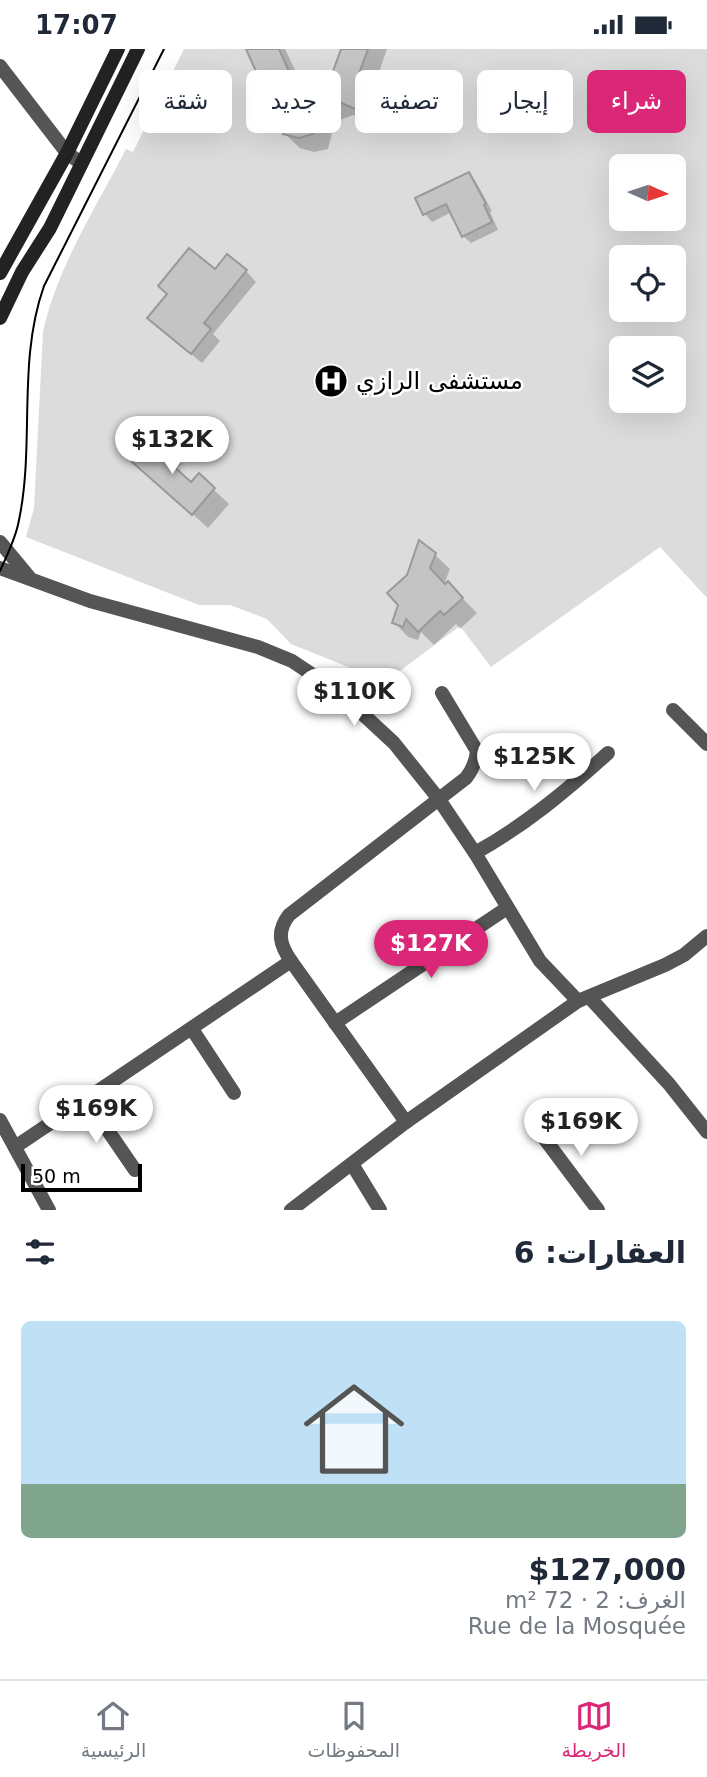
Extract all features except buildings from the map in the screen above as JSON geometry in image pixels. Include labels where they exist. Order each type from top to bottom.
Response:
[{"type":"main road","points":[[0,273],[67,153],[118,49]]},
{"type":"main road","points":[[0,319],[22,272],[50,228],[138,49]]},
{"type":"street","points":[[1,69],[67,153],[81,163]]},
{"type":"street","points":[[0,542],[32,581]]},
{"type":"street","points":[[0,568],[90,601],[223,636],[292,661],[321,679],[368,717],[394,743],[438,798],[475,853],[540,961],[584,1000],[669,1084],[707,1132]]},
{"type":"street","points":[[406,1122],[291,961],[281,946],[280,937],[284,921],[289,915],[466,778],[477,760],[477,751],[442,693]]},
{"type":"street","points":[[673,710],[707,744]]},
{"type":"street","points":[[475,853],[519,827],[608,753]]},
{"type":"street","points":[[335,1023],[507,908]]},
{"type":"street","points":[[291,1210],[406,1122],[584,1000],[665,965],[706,940]]},
{"type":"street","points":[[15,1147],[291,961]]},
{"type":"street","points":[[192,1029],[234,1093]]},
{"type":"street","points":[[87,1100],[135,1170]]},
{"type":"street","points":[[0,1120],[49,1210]]},
{"type":"street","points":[[536,1126],[598,1210]]},
{"type":"street","points":[[352,1164],[380,1210]]},
{"type":"shaded area","name":"مستشفى الرازي","points":[[184,49],[707,49],[707,598],[660,547],[491,667],[460,626],[385,682],[291,644],[267,619],[230,605],[199,605],[26,537],[34,508],[43,332],[49,308],[78,238],[126,149],[133,152],[142,133],[232,133],[232,70],[174,70]]},
{"type":"tram line","points":[[0,571],[16,533],[24,491],[28,373],[36,315],[44,286],[164,49]]},
{"type":"place","name":"مستشفى الرازي","points":[[331,381]]}]
